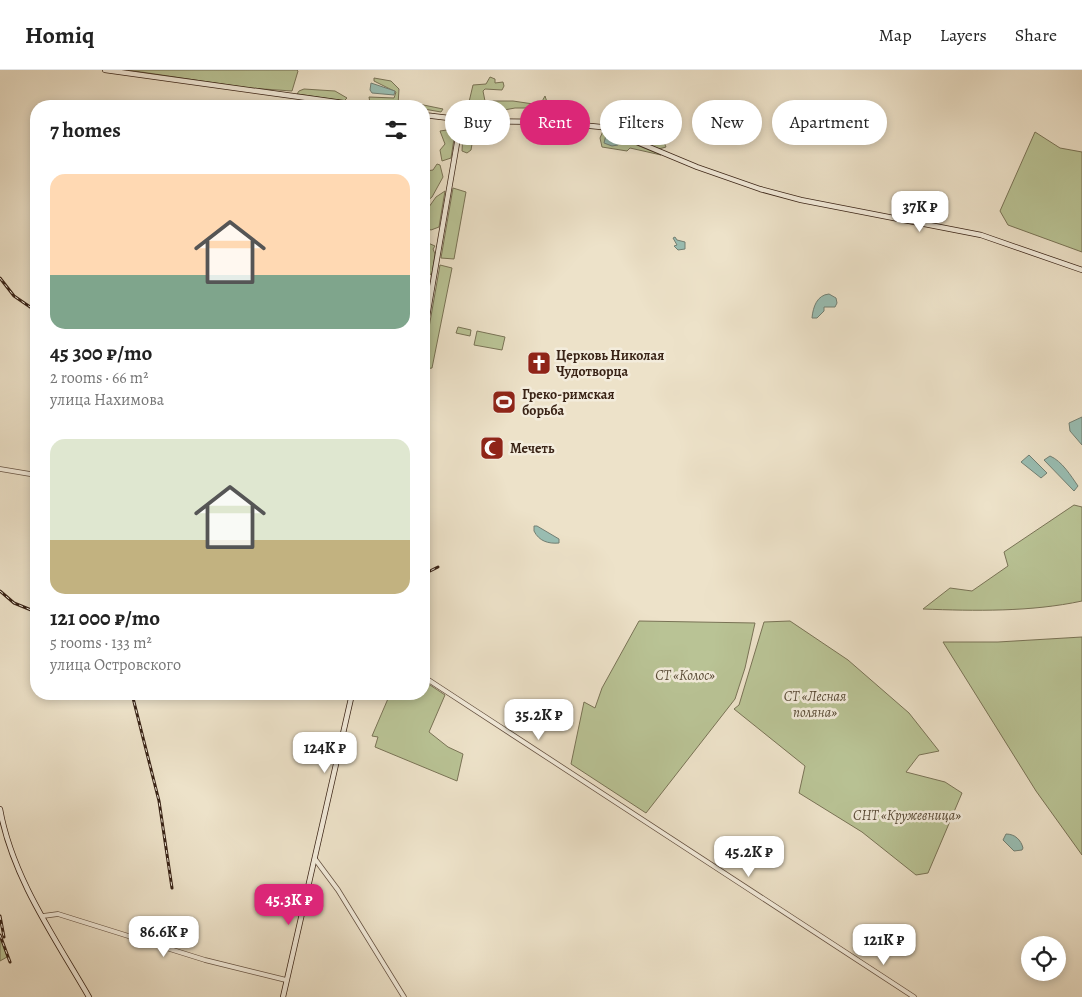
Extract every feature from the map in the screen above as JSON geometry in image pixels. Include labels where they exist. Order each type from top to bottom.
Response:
[{"type":"main road","points":[[106,70],[322,100]]},
{"type":"main road","points":[[430,116],[445,118]]},
{"type":"main road","points":[[510,121],[550,122],[600,127],[711,172],[760,189],[801,200],[986,237],[1082,270]]},
{"type":"main road","points":[[430,299],[457,145]]},
{"type":"main road","points":[[282,997],[351,700]]},
{"type":"main road","points":[[0,809],[13,857],[43,916],[89,997]]},
{"type":"street","points":[[0,469],[30,474]]},
{"type":"street","points":[[430,681],[914,997]]},
{"type":"street","points":[[315,859],[344,898],[404,997]]},
{"type":"street","points":[[43,916],[58,914],[205,960],[286,980]]},
{"type":"green space","points":[[128,70],[298,71],[292,91],[249,88]]},
{"type":"green space","points":[[490,77],[495,79],[495,83],[503,82],[504,86],[502,90],[485,89],[483,91],[485,100],[469,100],[473,85],[486,84]]},
{"type":"green space","points":[[374,78],[391,81],[399,89],[398,100],[370,100],[369,97],[394,98],[396,92],[374,81]]},
{"type":"green space","points":[[304,89],[335,91],[347,98],[345,100],[337,100],[297,94]]},
{"type":"green space","points":[[510,101],[520,102],[520,108],[510,109]]},
{"type":"green space","points":[[430,106],[443,109],[441,112],[430,110]]},
{"type":"green space","points":[[445,130],[445,144],[440,131]]},
{"type":"green space","points":[[1035,132],[1060,148],[1082,152],[1082,252],[1008,225],[1000,211]]},
{"type":"green space","points":[[445,144],[453,145],[451,158],[442,161],[440,150]]},
{"type":"green space","points":[[462,145],[472,145],[471,150],[467,153],[462,151]]},
{"type":"green space","points":[[602,145],[637,145],[661,155],[630,148],[627,151],[602,147]]},
{"type":"green space","points":[[649,145],[665,145],[666,147],[659,149]]},
{"type":"green space","points":[[437,164],[440,165],[443,177],[430,199],[430,170],[433,170]]},
{"type":"green space","points":[[453,188],[466,192],[454,259],[441,258]]},
{"type":"green space","points":[[445,191],[439,227],[431,230],[430,206],[436,197]]},
{"type":"green space","points":[[430,244],[435,246],[433,249],[435,254],[432,274],[430,274]]},
{"type":"green space","points":[[440,265],[452,268],[432,368],[430,368],[430,322]]},
{"type":"green space","points":[[458,327],[471,330],[470,336],[456,333]]},
{"type":"green space","points":[[477,331],[505,337],[502,350],[474,345]]},
{"type":"green space","points":[[1074,505],[1082,507],[1082,601],[1023,609],[923,609],[950,588],[972,591],[1008,566],[1004,552]]},
{"type":"green space","name":"СТ «Колос»","points":[[639,621],[755,623],[745,668],[735,699],[646,813],[571,764],[584,702],[595,708],[602,688]]},
{"type":"green space","name":"СТ «Лесная поляна»","points":[[790,621],[848,660],[909,713],[939,751],[919,755],[906,772],[945,782],[962,793],[928,873],[916,875],[862,832],[799,793],[805,766],[734,709],[739,705],[764,622]]},
{"type":"green space","points":[[1082,637],[1082,855],[1036,791],[943,642],[998,642]]},
{"type":"green space","points":[[430,685],[445,695],[429,732],[448,747],[463,754],[457,781],[375,747],[378,737],[372,736],[387,700],[430,700]]},
{"type":"green space","points":[[0,934],[7,957],[0,961]]},
{"type":"water","points":[[371,83],[395,91],[394,95],[372,93],[370,90]]},
{"type":"water","points":[[675,237],[677,240],[685,242],[685,249],[678,250],[674,246],[677,245],[673,238]]},
{"type":"water","points":[[829,294],[836,298],[837,303],[835,307],[824,307],[824,311],[817,318],[812,318],[816,302],[821,297]]},
{"type":"water","points":[[1082,417],[1082,445],[1070,431],[1069,423]]},
{"type":"water","points":[[1029,455],[1047,473],[1041,478],[1021,462]]},
{"type":"water","points":[[1050,456],[1062,465],[1078,486],[1074,491],[1044,460]]},
{"type":"water","points":[[534,526],[559,539],[559,543],[551,543],[541,539],[534,531]]},
{"type":"water","points":[[1006,834],[1012,835],[1019,840],[1023,848],[1022,850],[1014,851],[1003,840]]},
{"type":"railway","points":[[0,278],[14,296],[30,307]]},
{"type":"railway","points":[[430,571],[438,567]]},
{"type":"railway","points":[[0,591],[14,603],[30,610]]},
{"type":"railway","points":[[134,700],[159,801],[172,888]]},
{"type":"railway","points":[[0,916],[4,937]]},
{"type":"railway","points":[[0,935],[10,962]]},
{"type":"place","name":"Церковь Николая Чудотворца","points":[[539,363]]},
{"type":"place","name":"Греко-римская борьба","points":[[504,402]]},
{"type":"place","name":"Мечеть","points":[[492,448]]},
{"type":"park label","name":"СНТ «Кружевница»","points":[[907,815]]}]
